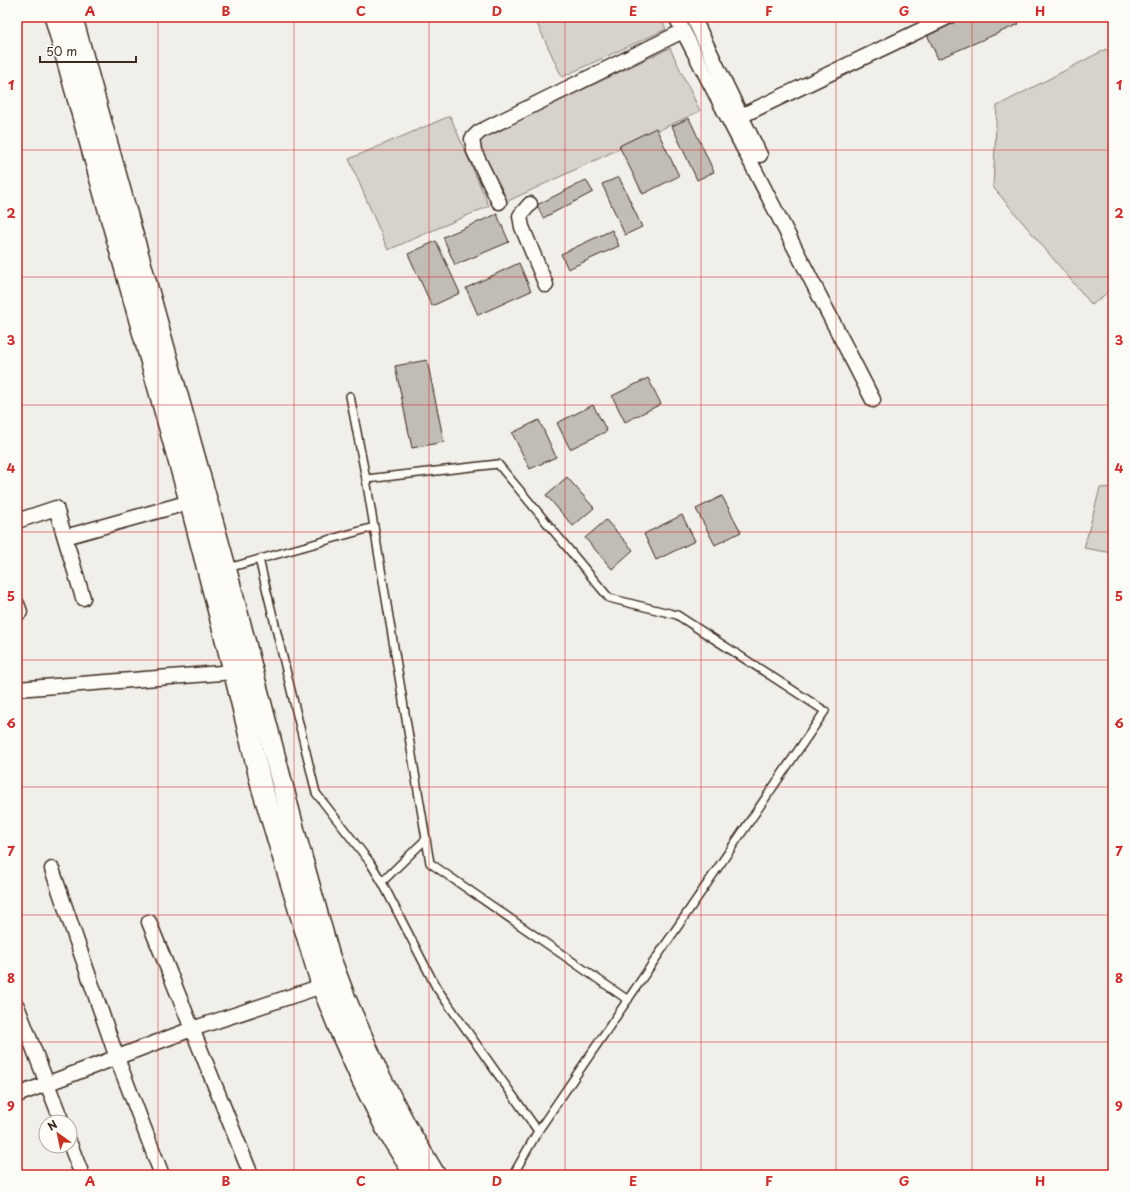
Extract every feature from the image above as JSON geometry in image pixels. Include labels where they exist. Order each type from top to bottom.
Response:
[{"type":"main road","points":[[55,17],[79,73],[226,569],[296,837],[330,954],[346,1000],[377,1071],[408,1130],[435,1175]]},
{"type":"main road","points":[[72,17],[79,73],[234,672],[262,788],[322,986],[361,1078],[388,1132],[415,1175]]},
{"type":"street","points":[[676,17],[873,400]]},
{"type":"street","points":[[693,17],[760,155]]},
{"type":"street","points":[[741,116],[948,17]]},
{"type":"street","points":[[499,202],[474,150],[472,139],[479,132],[683,32]]},
{"type":"street","points":[[530,204],[520,216],[522,227],[546,285]]},
{"type":"street","points":[[64,537],[190,502]]},
{"type":"street","points":[[17,521],[56,508],[83,598]]},
{"type":"street","points":[[17,689],[234,672]]},
{"type":"street","points":[[52,869],[117,1058],[162,1175]]},
{"type":"street","points":[[149,922],[251,1175]]},
{"type":"street","points":[[17,1095],[192,1029],[322,986]]},
{"type":"street","points":[[17,1006],[59,1114]]},
{"type":"street","points":[[74,1154],[82,1175]]},
{"type":"lane","points":[[350,396],[366,479],[430,863],[628,1000]]},
{"type":"lane","points":[[366,479],[498,464],[609,598],[677,615],[825,711],[538,1131],[513,1175]]},
{"type":"lane","points":[[226,569],[374,528]]},
{"type":"lane","points":[[259,559],[316,793],[369,861],[382,882],[436,987],[538,1131]]},
{"type":"lane","points":[[382,882],[426,838]]},
{"type":"shaded area","points":[[534,17],[660,17],[666,29],[562,77]]},
{"type":"shaded area","points":[[670,48],[700,111],[506,202],[477,140]]},
{"type":"shaded area","points":[[1106,49],[1113,59],[1113,288],[1092,305],[993,187],[997,106]]},
{"type":"shaded area","points":[[450,116],[489,206],[388,250],[349,159]]},
{"type":"shaded area","points":[[1113,487],[1113,553],[1084,548],[1100,488]]},
{"type":"building","points":[[959,17],[1015,17],[1019,24],[938,59],[926,32]]},
{"type":"building","points":[[689,118],[714,172],[697,180],[672,126]]},
{"type":"building","points":[[656,128],[679,176],[643,194],[619,146]]},
{"type":"building","points":[[619,177],[642,227],[625,235],[602,184]]},
{"type":"building","points":[[586,180],[593,192],[543,218],[537,205]]},
{"type":"building","points":[[497,214],[509,242],[455,265],[443,237]]},
{"type":"building","points":[[612,230],[619,246],[568,269],[561,254]]},
{"type":"building","points":[[436,241],[460,293],[432,306],[408,254]]},
{"type":"building","points":[[519,263],[531,291],[478,315],[466,288]]},
{"type":"building","points":[[427,360],[444,442],[412,448],[395,366]]},
{"type":"building","points":[[648,378],[661,404],[625,422],[612,396]]},
{"type":"building","points":[[593,405],[607,431],[570,449],[557,423]]},
{"type":"building","points":[[539,420],[556,457],[530,469],[512,433]]},
{"type":"building","points":[[567,477],[594,508],[573,526],[546,495]]},
{"type":"building","points":[[722,496],[741,532],[715,545],[696,509]]},
{"type":"building","points":[[682,515],[695,541],[656,560],[644,534]]},
{"type":"building","points":[[606,520],[633,550],[612,569],[585,538]]}]
